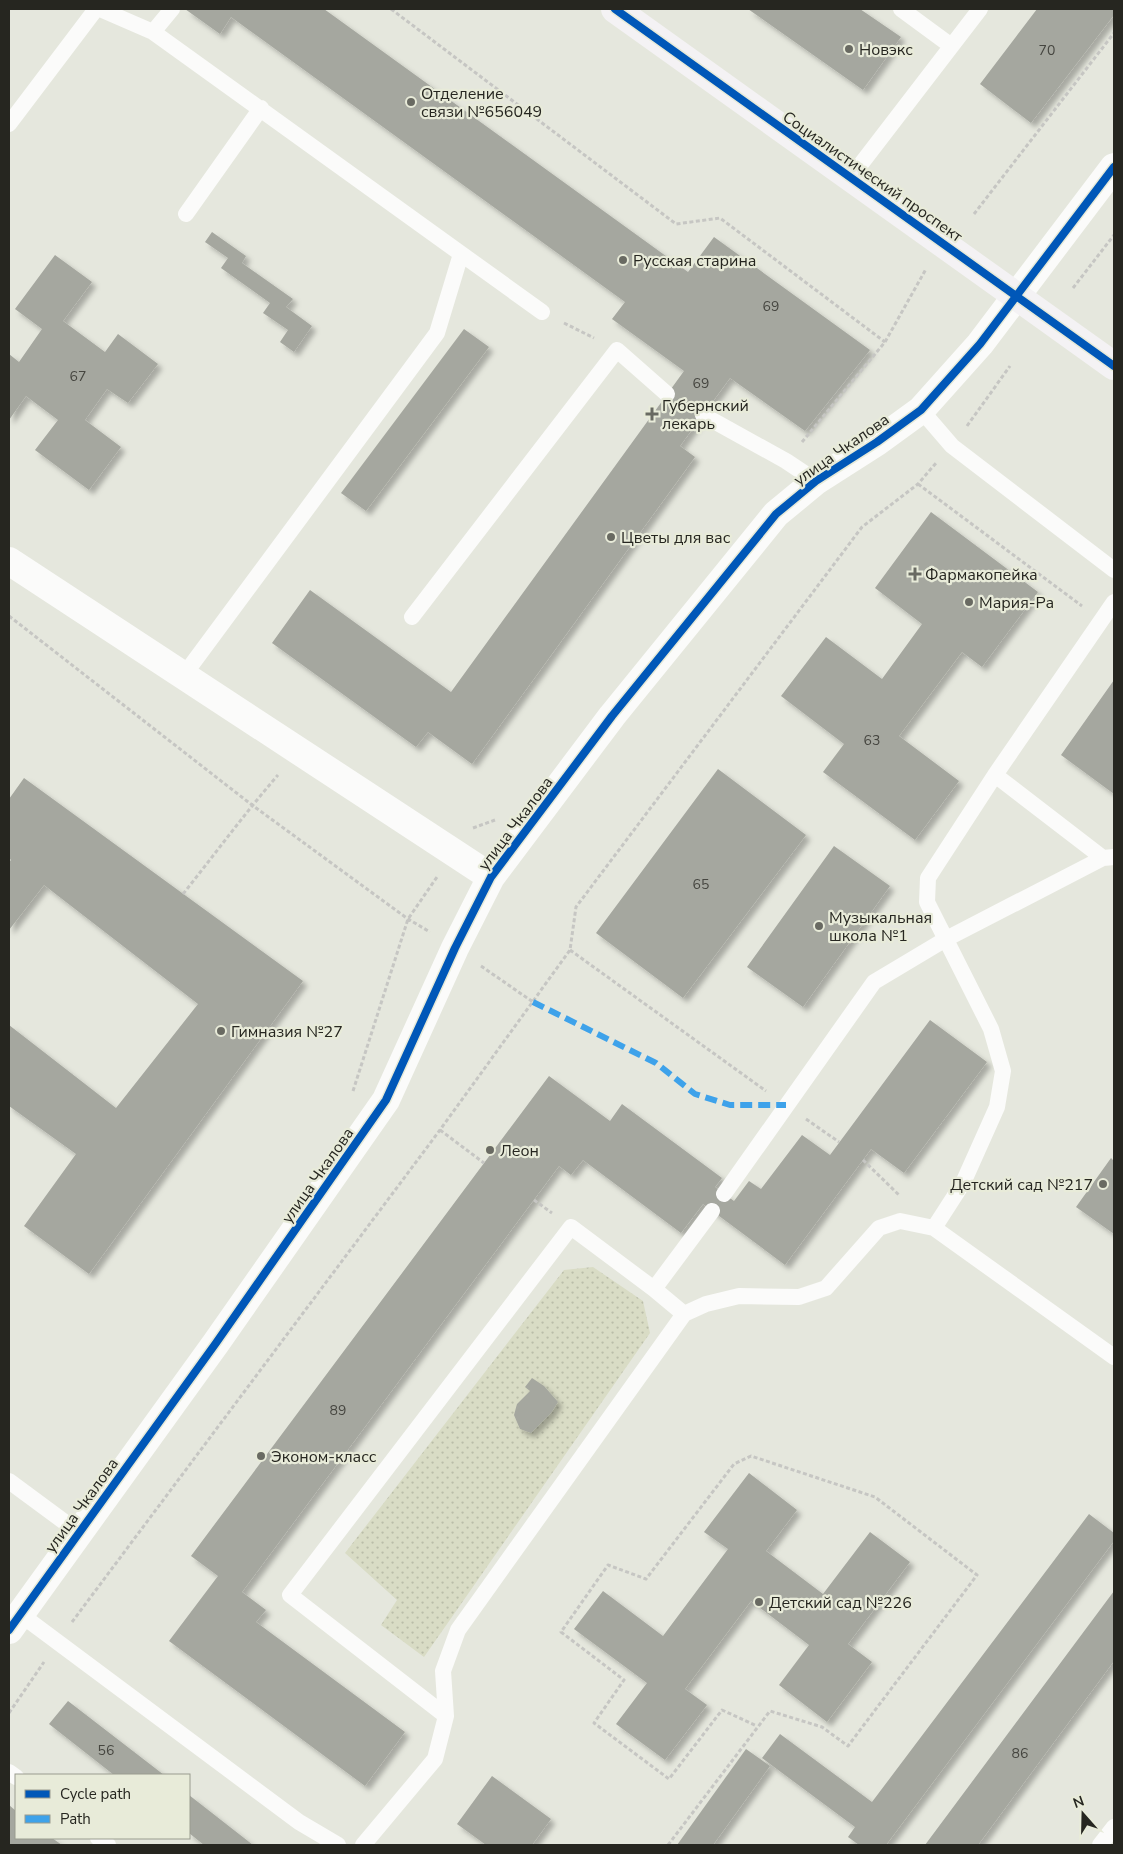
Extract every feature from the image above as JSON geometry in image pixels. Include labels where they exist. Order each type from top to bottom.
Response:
[{"type":"street","name":"Социалистический проспект","points":[[615,9],[1114,366]]},
{"type":"street","name":"улица Чкалова","points":[[14,1622],[216,1343],[386,1100],[455,948],[491,877],[612,716],[776,514],[816,481],[877,442],[921,410],[980,344],[1114,167]]},
{"type":"street","points":[[9,562],[491,877]]},
{"type":"lane","points":[[9,124],[98,9],[153,32],[542,312]]},
{"type":"lane","points":[[153,32],[172,9]]},
{"type":"lane","points":[[902,9],[950,46]]},
{"type":"lane","points":[[851,177],[980,9]]},
{"type":"lane","points":[[186,214],[261,108]]},
{"type":"lane","points":[[184,675],[437,333],[461,254]]},
{"type":"lane","points":[[412,617],[617,350],[667,394]]},
{"type":"lane","points":[[921,410],[952,446],[1114,570]]},
{"type":"lane","points":[[703,415],[786,461],[816,481]]},
{"type":"lane","points":[[934,1228],[962,1183],[997,1107],[1003,1071],[991,1029],[926,902],[928,878],[1114,602]]},
{"type":"lane","points":[[724,1194],[874,982],[946,939],[1108,857],[996,775]]},
{"type":"lane","points":[[654,1289],[712,1211]]},
{"type":"lane","points":[[363,1845],[435,1759],[446,1716],[443,1671],[458,1630],[684,1314],[706,1304],[738,1296],[799,1298],[826,1288],[879,1228],[900,1221],[934,1228],[1114,1357]]},
{"type":"lane","points":[[446,1716],[290,1596],[571,1227],[654,1289],[684,1314]]},
{"type":"lane","points":[[9,1481],[78,1532]]},
{"type":"lane","points":[[14,1622],[58,1640],[299,1822],[338,1845]]},
{"type":"lane","points":[[1100,1845],[1114,1826]]},
{"type":"path","points":[[391,9],[676,224],[720,218],[885,342]]},
{"type":"path","points":[[974,214],[1114,33]]},
{"type":"path","points":[[1073,288],[1114,235]]},
{"type":"path","points":[[542,312],[617,350]]},
{"type":"path","points":[[9,1713],[58,1640],[440,1130],[570,950],[576,907],[862,527],[918,484],[952,446],[1010,366]]},
{"type":"path","points":[[918,484],[1085,608]]},
{"type":"path","points":[[9,616],[252,806],[408,919],[455,948],[532,1002]]},
{"type":"path","points":[[183,894],[229,838],[252,806],[298,752]]},
{"type":"path","points":[[570,950],[839,1142]]},
{"type":"path","points":[[440,1130],[484,1163]]},
{"type":"path","points":[[668,1845],[770,1711],[822,1727],[848,1746],[977,1575],[875,1498],[750,1456],[734,1464],[646,1579],[608,1564],[561,1632],[624,1680],[594,1723],[669,1779],[722,1710],[757,1726]]},
{"type":"green space","points":[[593,1267],[643,1301],[650,1333],[424,1657],[381,1625],[397,1600],[345,1553],[564,1270]]},
{"type":"building","points":[[185,9],[324,9],[688,272],[714,237],[870,350],[805,431],[730,378],[680,446],[695,457],[472,764],[428,732],[416,747],[272,643],[310,590],[451,692],[684,371],[612,319],[625,302],[231,17],[220,34]]},
{"type":"building","points":[[748,9],[860,9],[901,37],[863,90]]},
{"type":"building","points":[[1037,9],[1114,9],[1114,15],[1031,123],[980,84]]},
{"type":"building","points":[[212,232],[246,256],[242,263],[293,299],[286,307],[312,326],[294,352],[280,342],[288,330],[263,313],[270,303],[221,268],[228,258],[205,242]]},
{"type":"building","points":[[55,255],[92,282],[63,321],[105,352],[118,334],[158,364],[128,403],[107,389],[85,420],[121,447],[89,490],[35,450],[58,420],[26,396],[9,420],[9,354],[19,362],[42,329],[15,309]]},
{"type":"building","points":[[464,329],[489,347],[366,511],[341,493]]},
{"type":"building","points":[[931,512],[1038,592],[982,667],[962,652],[899,736],[959,781],[915,840],[823,772],[844,744],[781,696],[826,637],[882,679],[922,624],[875,588]]},
{"type":"building","points":[[1114,680],[1114,794],[1061,755]]},
{"type":"building","points":[[718,769],[806,835],[683,998],[596,933]]},
{"type":"building","name":"Гимназия №27","points":[[24,778],[303,981],[89,1274],[24,1226],[76,1154],[9,1106],[9,1025],[116,1108],[198,1004],[44,885],[9,930],[9,862],[11,860],[9,858],[9,799]]},
{"type":"building","name":"Музыкальная школа №1","points":[[834,846],[890,886],[803,1007],[747,967]]},
{"type":"building","points":[[930,1020],[987,1062],[904,1173],[871,1149],[785,1265],[703,1204],[681,1233],[583,1160],[571,1175],[559,1166],[242,1592],[266,1610],[256,1622],[405,1732],[365,1786],[169,1641],[218,1576],[191,1556],[549,1076],[610,1121],[622,1104],[722,1178],[715,1187],[734,1201],[749,1181],[761,1189],[802,1135],[830,1155]]},
{"type":"building","name":"Детский сад №217","points":[[1111,1158],[1114,1161],[1114,1234],[1076,1207]]},
{"type":"building","points":[[532,1378],[544,1386],[558,1402],[551,1413],[531,1433],[520,1429],[514,1415],[517,1404],[530,1391],[525,1387]]},
{"type":"building","points":[[749,1473],[797,1510],[766,1551],[823,1594],[870,1532],[910,1562],[848,1644],[872,1662],[827,1722],[779,1685],[809,1645],[751,1601],[685,1689],[707,1705],[665,1760],[616,1724],[647,1683],[574,1629],[603,1591],[663,1636],[728,1549],[704,1532]]},
{"type":"building","points":[[1089,1514],[1114,1533],[1114,1541],[886,1845],[859,1845],[848,1837],[855,1827],[762,1758],[780,1734],[872,1802]]},
{"type":"building","points":[[1114,1591],[1114,1661],[978,1845],[925,1845]]},
{"type":"building","points":[[68,1701],[163,1774],[113,1774],[49,1724]]},
{"type":"building","points":[[746,1749],[770,1766],[713,1845],[677,1845]]},
{"type":"building","points":[[492,1776],[551,1819],[532,1845],[486,1845],[457,1824]]},
{"type":"building","points":[[190,1796],[253,1845],[204,1845],[190,1834]]},
{"type":"building","points":[[9,1805],[15,1810],[15,1839],[53,1839],[62,1845],[9,1845]]},
{"type":"marked path","points":[[533,1002],[656,1063],[695,1094],[730,1105],[786,1105]]},
{"type":"cycle path","points":[[615,9],[1114,366]]},
{"type":"cycle path","points":[[9,1630],[216,1343],[386,1100],[455,948],[491,877],[612,716],[776,514],[816,481],[877,442],[921,410],[980,344],[1114,167]]},
{"type":"place","name":"Новэкс","points":[[849,49]]},
{"type":"place","name":"Отделение связи №656049","points":[[411,102]]},
{"type":"place","name":"Русская старина","points":[[623,260]]},
{"type":"place","name":"Губернский лекарь","points":[[652,414]]},
{"type":"place","name":"Цветы для вас","points":[[611,537]]},
{"type":"place","name":"Фармакопейка","points":[[915,574]]},
{"type":"place","name":"Мария-Ра","points":[[969,602]]},
{"type":"place","name":"Музыкальная школа №1","points":[[819,926]]},
{"type":"place","name":"Гимназия №27","points":[[221,1031]]},
{"type":"place","name":"Леон","points":[[490,1150]]},
{"type":"place","name":"Детский сад №217","points":[[1103,1184]]},
{"type":"place","name":"Эконом-класс","points":[[261,1456]]},
{"type":"place","name":"Детский сад №226","points":[[759,1602]]}]
